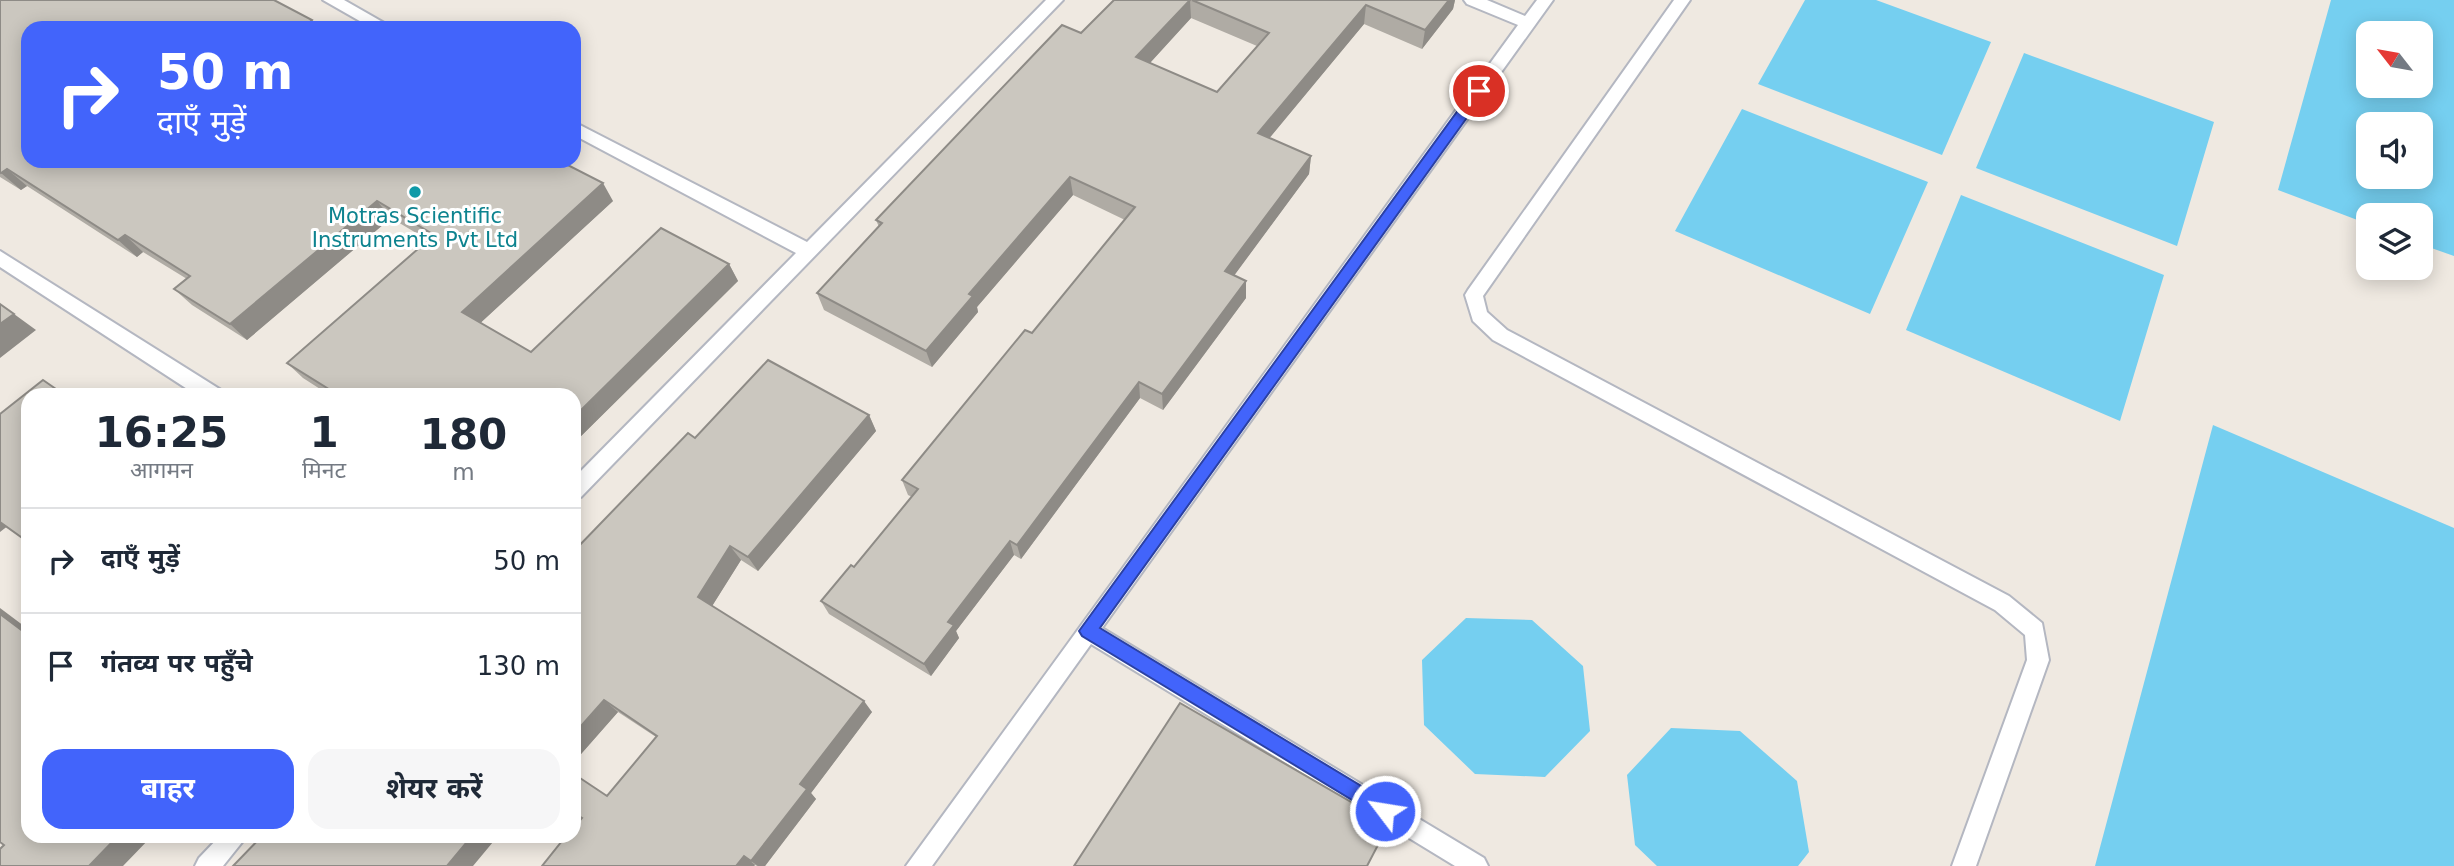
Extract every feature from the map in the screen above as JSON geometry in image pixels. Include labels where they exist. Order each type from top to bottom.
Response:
[{"type":"lane","points":[[331,0],[371,21]]},
{"type":"lane","points":[[581,484],[1055,0]]},
{"type":"lane","points":[[1472,0],[1528,23]]},
{"type":"lane","points":[[918,866],[1545,0]]},
{"type":"lane","points":[[1682,0],[1474,295],[1479,316],[1500,335],[2002,603],[2035,630],[2038,660],[1964,866]]},
{"type":"lane","points":[[581,132],[809,251]]},
{"type":"lane","points":[[0,258],[202,388]]},
{"type":"lane","points":[[1088,631],[1476,866]]},
{"type":"lane","points":[[207,866],[229,843]]},
{"type":"water","points":[[1805,0],[1876,0],[1991,42],[1942,155],[1758,84]]},
{"type":"water","points":[[2331,0],[2454,0],[2454,256],[2433,249],[2433,203],[2356,203],[2356,219],[2278,190]]},
{"type":"water","points":[[2024,53],[2214,122],[2177,246],[1976,168]]},
{"type":"water","points":[[1742,109],[1928,182],[1870,314],[1675,231]]},
{"type":"water","points":[[1961,195],[2164,275],[2120,421],[1906,330]]},
{"type":"water","points":[[2213,425],[2454,528],[2454,866],[2095,866]]},
{"type":"water","points":[[1466,618],[1532,620],[1583,666],[1590,731],[1545,777],[1475,774],[1424,725],[1422,660]]},
{"type":"water","points":[[1671,728],[1740,731],[1797,781],[1809,852],[1798,866],[1657,866],[1635,845],[1627,775]]},
{"type":"building","points":[[0,0],[274,0],[312,20],[21,21],[21,168],[574,168],[603,183],[462,312],[531,352],[661,228],[729,264],[581,410],[581,388],[327,388],[287,363],[434,235],[377,201],[230,324],[174,289],[190,276],[125,235],[118,240],[7,169],[0,172]]},
{"type":"building","points":[[1114,0],[1190,0],[1136,57],[1217,92],[1269,33],[1192,0],[1449,0],[1425,30],[1366,5],[1258,133],[1311,156],[1225,271],[1246,281],[1162,394],[1139,382],[1017,545],[1010,541],[948,622],[954,625],[924,664],[821,601],[851,565],[854,567],[918,489],[902,480],[1025,330],[1032,333],[1135,207],[1070,177],[969,294],[973,296],[926,351],[817,293],[882,223],[876,220],[1062,25],[1081,33]]},
{"type":"building","points":[[0,304],[14,314],[0,324]]},
{"type":"building","points":[[768,360],[869,415],[748,557],[730,546],[698,597],[864,701],[800,784],[807,789],[751,861],[744,856],[736,866],[542,866],[560,843],[581,843],[581,779],[607,796],[657,736],[604,700],[581,726],[581,544],[688,433],[695,438]]},
{"type":"building","points":[[43,380],[54,388],[33,388]]},
{"type":"building","points":[[21,397],[21,537],[0,522],[0,414]]},
{"type":"building","points":[[0,614],[21,630],[21,843],[111,843],[89,866],[0,866],[0,849],[4,845],[0,842]]},
{"type":"building","points":[[1180,703],[1389,824],[1367,866],[1074,866]]},
{"type":"building","points":[[255,843],[466,843],[447,866],[233,866]]},
{"type":"place","name":"Motras Scientific Instruments Pvt Ltd","points":[[415,192]]},
{"type":"route","points":[[1385,811],[1088,631],[1479,91]]}]
